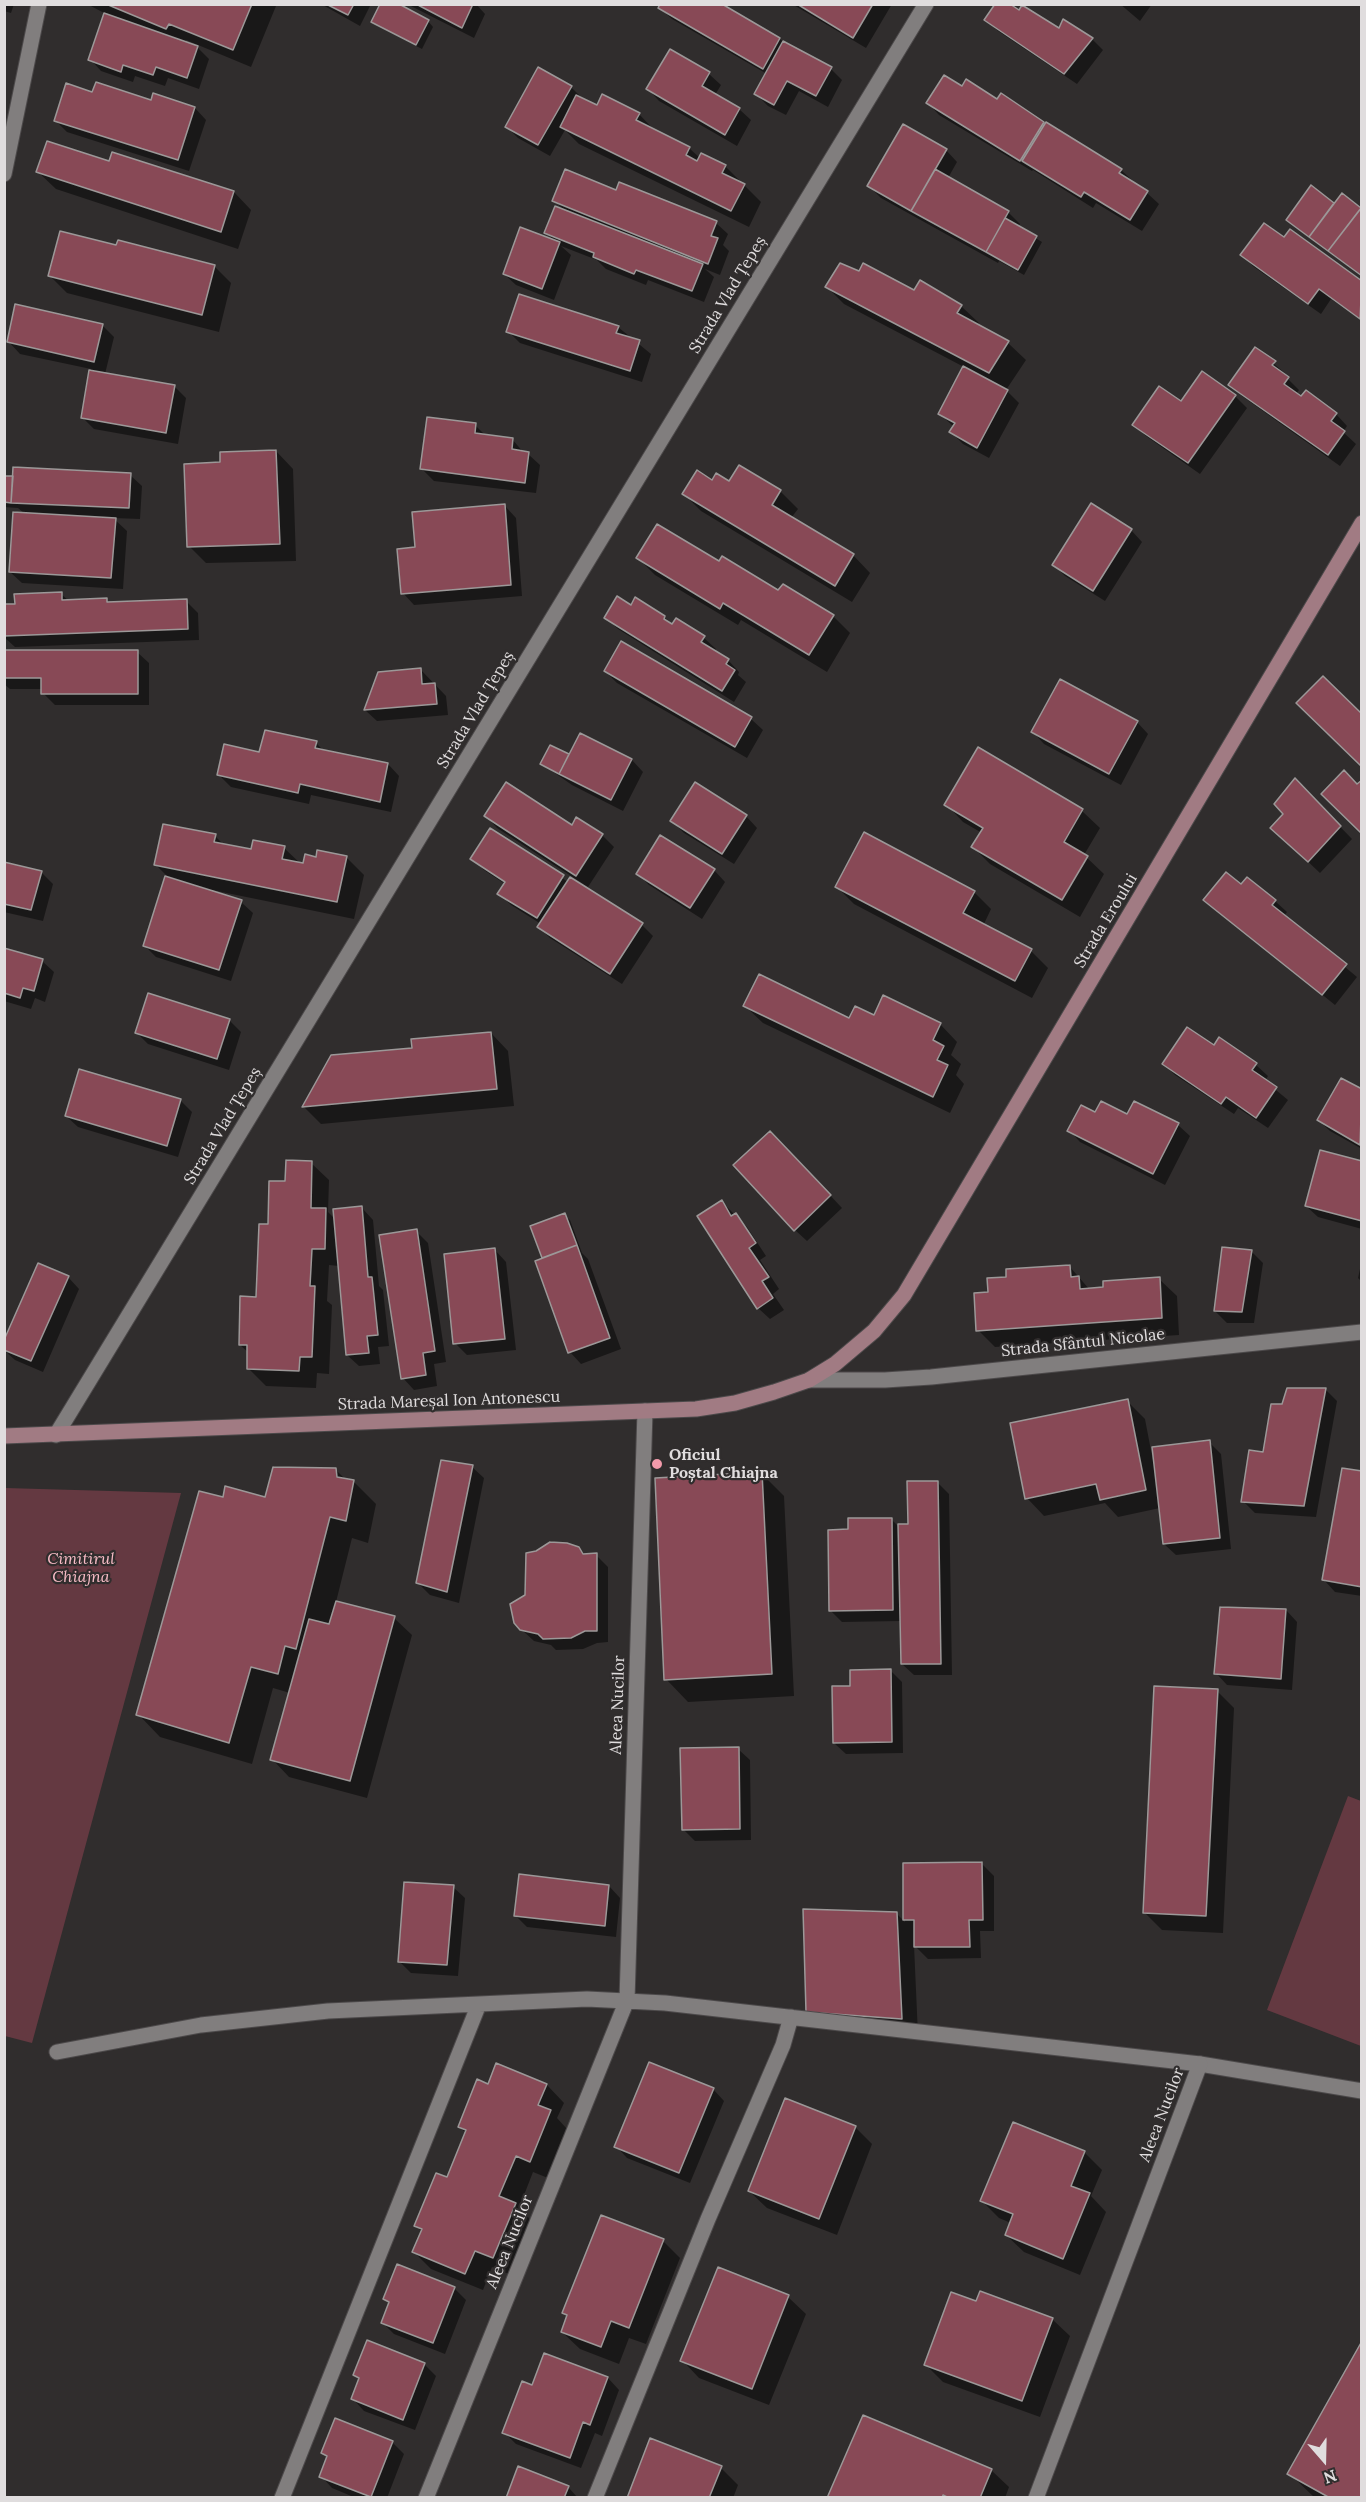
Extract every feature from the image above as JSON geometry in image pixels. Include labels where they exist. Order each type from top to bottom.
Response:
[{"type":"main road","name":"Strada Eroului","points":[[874,1331],[904,1294],[1362,523]]},
{"type":"main road","name":"Strada Mareșal Ion Antonescu","points":[[4,1436],[696,1409],[735,1403],[809,1380],[835,1365],[874,1331]]},
{"type":"street","points":[[4,174],[39,4]]},
{"type":"street","name":"Strada Vlad Țepeș","points":[[56,1435],[926,4]]},
{"type":"street","name":"Strada Sfântul Nicolae","points":[[809,1380],[885,1380],[931,1377],[1362,1332]]},
{"type":"street","name":"Aleea Nucilor","points":[[426,2498],[627,2000],[645,1411]]},
{"type":"street","name":"Aleea Nucilor","points":[[57,2052],[201,2025],[328,2012],[587,1999],[627,2000],[791,2017],[1200,2064],[1036,2498]]},
{"type":"street","points":[[282,2498],[479,2004]]},
{"type":"street","points":[[595,2498],[708,2220],[783,2045],[791,2017]]},
{"type":"street","points":[[1200,2064],[1362,2091]]},
{"type":"green space","name":"Cimitirul Chiajna","points":[[5,1488],[181,1493],[32,2043],[5,2036]]},
{"type":"green space","points":[[1348,1796],[1361,1801],[1361,2046],[1267,2010]]},
{"type":"building","points":[[106,4],[252,4],[233,50],[169,24],[166,29]]},
{"type":"building","points":[[326,4],[354,4],[348,15]]},
{"type":"building","points":[[380,4],[399,4],[429,20],[416,45],[371,22]]},
{"type":"building","points":[[416,4],[473,4],[462,28]]},
{"type":"building","points":[[660,4],[722,4],[780,38],[763,69],[658,8]]},
{"type":"building","points":[[797,4],[873,4],[853,38]]},
{"type":"building","points":[[995,4],[1010,4],[1019,10],[1022,5],[1059,28],[1063,19],[1093,38],[1064,74],[984,20]]},
{"type":"building","points":[[104,13],[198,46],[187,78],[156,67],[153,75],[123,65],[121,72],[88,60]]},
{"type":"building","points":[[783,41],[832,67],[816,96],[787,81],[774,105],[754,94]]},
{"type":"building","points":[[670,49],[710,72],[702,86],[740,108],[725,135],[646,89]]},
{"type":"building","points":[[538,67],[572,86],[538,145],[505,127]]},
{"type":"building","points":[[944,75],[962,86],[966,79],[997,99],[1001,93],[1044,122],[1020,161],[926,103]]},
{"type":"building","points":[[96,82],[151,100],[153,93],[195,107],[178,160],[54,121],[66,83],[92,92]]},
{"type":"building","points":[[602,94],[640,113],[636,120],[690,147],[686,155],[697,161],[701,153],[726,165],[722,173],[745,184],[731,211],[560,127],[576,95],[597,105]]},
{"type":"building","points":[[1046,122],[1122,169],[1119,173],[1148,191],[1130,220],[1084,192],[1081,197],[1022,161]]},
{"type":"building","points":[[903,124],[947,149],[911,211],[867,186]]},
{"type":"building","points":[[47,141],[109,161],[112,152],[234,191],[221,232],[36,172]]},
{"type":"building","points":[[565,169],[616,190],[619,182],[717,221],[711,236],[718,238],[708,264],[552,201]]},
{"type":"building","points":[[935,169],[1009,211],[986,252],[911,211]]},
{"type":"building","points":[[1311,185],[1334,203],[1309,237],[1286,220]]},
{"type":"building","points":[[1342,193],[1361,208],[1328,251],[1309,237]]},
{"type":"building","points":[[555,206],[703,264],[692,291],[636,270],[634,274],[593,257],[594,253],[544,233]]},
{"type":"building","points":[[1362,207],[1362,276],[1328,251]]},
{"type":"building","points":[[1005,218],[1037,236],[1018,270],[986,252]]},
{"type":"building","points":[[1264,223],[1284,237],[1290,229],[1362,281],[1360,319],[1319,289],[1308,304],[1240,255]]},
{"type":"building","points":[[520,227],[560,242],[542,289],[503,274]]},
{"type":"building","points":[[60,231],[116,245],[118,240],[215,265],[202,315],[48,276]]},
{"type":"building","points":[[840,263],[859,271],[863,263],[914,290],[920,280],[962,305],[957,313],[1009,341],[989,373],[825,287]]},
{"type":"building","points":[[519,294],[619,326],[616,333],[640,340],[630,371],[506,332]]},
{"type":"building","points":[[15,304],[103,324],[94,362],[7,342]]},
{"type":"building","points":[[1255,347],[1276,361],[1272,365],[1289,377],[1284,384],[1301,396],[1306,390],[1337,413],[1331,421],[1345,431],[1328,455],[1228,385]]},
{"type":"building","points":[[963,366],[1008,390],[977,448],[949,432],[955,423],[938,414]]},
{"type":"building","points":[[89,370],[175,385],[166,433],[81,418]]},
{"type":"building","points":[[1202,371],[1236,395],[1188,463],[1132,425],[1159,386],[1181,401]]},
{"type":"building","points":[[427,417],[476,423],[475,433],[513,438],[512,449],[529,452],[525,483],[420,469]]},
{"type":"building","points":[[276,450],[280,544],[187,547],[184,464],[220,462],[220,452]]},
{"type":"building","points":[[739,465],[781,490],[772,505],[854,554],[835,586],[682,494],[697,470],[712,480],[716,473],[729,481]]},
{"type":"building","points":[[13,467],[131,473],[129,508],[11,503]]},
{"type":"building","points":[[4,476],[13,476],[11,503],[4,502]]},
{"type":"building","points":[[1091,503],[1132,529],[1093,591],[1052,565]]},
{"type":"building","points":[[505,504],[511,585],[401,594],[397,549],[415,547],[412,512]]},
{"type":"building","points":[[13,512],[116,518],[111,578],[9,572]]},
{"type":"building","points":[[657,524],[719,561],[722,556],[778,590],[783,584],[834,615],[809,655],[723,603],[720,609],[636,558]]},
{"type":"building","points":[[62,592],[62,600],[107,598],[107,602],[187,599],[188,629],[4,636],[4,604],[15,604],[14,594]]},
{"type":"building","points":[[617,596],[631,605],[635,597],[665,616],[664,619],[672,624],[676,618],[705,636],[701,642],[729,659],[726,664],[735,670],[722,691],[604,618]]},
{"type":"building","points":[[621,641],[752,717],[735,747],[604,671]]},
{"type":"building","points":[[4,650],[138,650],[138,694],[41,694],[41,678],[4,678]]},
{"type":"building","points":[[421,668],[422,684],[435,683],[437,704],[364,710],[378,672]]},
{"type":"building","points":[[1323,676],[1362,714],[1362,767],[1296,703]]},
{"type":"building","points":[[1060,679],[1138,721],[1109,774],[1031,732]]},
{"type":"building","points":[[265,730],[317,741],[315,748],[388,763],[380,802],[300,784],[298,793],[217,775],[224,744],[259,752]]},
{"type":"building","points":[[580,733],[632,759],[611,800],[559,774]]},
{"type":"building","points":[[550,745],[569,754],[559,774],[540,764]]},
{"type":"building","points":[[978,747],[1083,809],[1064,842],[1088,856],[1062,900],[971,847],[983,828],[944,805]]},
{"type":"building","points":[[1344,770],[1357,784],[1362,780],[1362,834],[1321,794]]},
{"type":"building","points":[[1295,778],[1341,826],[1308,862],[1270,828],[1283,814],[1274,804]]},
{"type":"building","points":[[506,782],[572,825],[576,817],[603,834],[576,876],[484,816]]},
{"type":"building","points":[[695,782],[747,815],[722,854],[670,821]]},
{"type":"building","points":[[163,824],[216,834],[214,842],[251,849],[253,840],[285,846],[282,859],[303,863],[305,854],[316,857],[317,850],[347,856],[337,902],[154,865]]},
{"type":"building","points":[[490,828],[564,875],[537,918],[497,894],[505,882],[470,859]]},
{"type":"building","points":[[864,832],[975,891],[963,913],[1032,949],[1015,981],[835,887]]},
{"type":"building","points":[[660,835],[715,869],[690,908],[636,874]]},
{"type":"building","points":[[4,862],[42,871],[31,910],[4,904]]},
{"type":"building","points":[[1226,872],[1241,884],[1247,877],[1276,900],[1272,905],[1347,964],[1322,995],[1203,900]]},
{"type":"building","points":[[165,876],[242,900],[219,970],[143,946]]},
{"type":"building","points":[[570,877],[643,923],[610,974],[537,927]]},
{"type":"building","points":[[4,948],[43,959],[34,991],[23,988],[20,998],[4,993]]},
{"type":"building","points":[[759,974],[849,1018],[855,1006],[874,1015],[883,995],[941,1023],[933,1040],[944,1046],[937,1060],[948,1065],[933,1097],[743,1006]]},
{"type":"building","points":[[148,993],[230,1019],[217,1059],[135,1033]]},
{"type":"building","points":[[1187,1027],[1214,1045],[1219,1037],[1257,1063],[1252,1070],[1277,1087],[1256,1118],[1226,1097],[1221,1104],[1162,1064]]},
{"type":"building","points":[[491,1032],[497,1089],[302,1107],[331,1055],[412,1048],[411,1039]]},
{"type":"building","points":[[79,1069],[181,1099],[167,1146],[65,1116]]},
{"type":"building","points":[[1341,1078],[1362,1089],[1360,1145],[1317,1120]]},
{"type":"building","points":[[1101,1101],[1127,1114],[1134,1101],[1179,1123],[1153,1174],[1067,1131],[1081,1105],[1095,1112]]},
{"type":"building","points":[[770,1131],[831,1195],[794,1231],[733,1165]]},
{"type":"building","points":[[1320,1150],[1362,1161],[1362,1221],[1305,1206]]},
{"type":"building","points":[[286,1160],[312,1161],[311,1208],[326,1208],[325,1249],[312,1249],[310,1286],[315,1286],[312,1357],[300,1357],[299,1371],[247,1369],[247,1345],[239,1345],[240,1296],[256,1297],[259,1224],[268,1224],[269,1181],[285,1181]]},
{"type":"building","points":[[722,1200],[731,1216],[736,1213],[756,1243],[749,1248],[769,1277],[762,1281],[773,1298],[757,1309],[697,1216]]},
{"type":"building","points":[[362,1206],[368,1277],[372,1277],[378,1335],[367,1336],[369,1353],[346,1355],[333,1209]]},
{"type":"building","points":[[565,1213],[577,1245],[542,1258],[530,1226]]},
{"type":"building","points":[[417,1229],[435,1351],[423,1353],[426,1375],[401,1379],[379,1235]]},
{"type":"building","points":[[577,1245],[610,1338],[568,1353],[535,1261]]},
{"type":"building","points":[[1222,1247],[1252,1250],[1242,1312],[1214,1311]]},
{"type":"building","points":[[495,1248],[505,1339],[453,1344],[444,1254]]},
{"type":"building","points":[[38,1263],[69,1276],[31,1361],[4,1350],[4,1340]]},
{"type":"building","points":[[1070,1265],[1071,1277],[1079,1276],[1080,1289],[1103,1287],[1103,1281],[1160,1277],[1162,1318],[976,1331],[974,1293],[988,1292],[987,1278],[1006,1277],[1006,1269]]},
{"type":"building","points":[[1287,1388],[1326,1388],[1304,1506],[1241,1502],[1249,1450],[1263,1452],[1271,1404],[1282,1404]]},
{"type":"building","points":[[1128,1399],[1146,1490],[1100,1500],[1096,1484],[1025,1499],[1010,1423]]},
{"type":"building","points":[[1210,1440],[1220,1538],[1163,1544],[1152,1447]]},
{"type":"building","points":[[441,1460],[473,1465],[447,1592],[416,1583]]},
{"type":"building","points":[[273,1467],[336,1468],[337,1477],[354,1480],[346,1521],[330,1517],[296,1649],[285,1646],[278,1674],[251,1667],[229,1743],[136,1715],[199,1491],[223,1497],[225,1486],[265,1497]]},
{"type":"building","points":[[1342,1468],[1362,1471],[1362,1587],[1322,1580]]},
{"type":"building","points":[[762,1472],[772,1674],[664,1680],[655,1478]]},
{"type":"building","points":[[907,1481],[938,1481],[941,1664],[901,1664],[898,1524],[908,1524]]},
{"type":"building","points":[[848,1518],[892,1518],[893,1610],[829,1611],[828,1530],[848,1529]]},
{"type":"building","points":[[550,1542],[567,1543],[579,1547],[583,1554],[597,1553],[597,1631],[585,1631],[571,1638],[543,1639],[538,1634],[520,1630],[514,1623],[510,1604],[525,1595],[526,1553],[536,1551]]},
{"type":"building","points":[[336,1601],[395,1616],[350,1781],[270,1760],[309,1619],[329,1624]]},
{"type":"building","points":[[1220,1607],[1286,1609],[1281,1679],[1214,1674]]},
{"type":"building","points":[[891,1669],[892,1742],[833,1743],[832,1686],[850,1686],[850,1670]]},
{"type":"building","points":[[1154,1686],[1218,1689],[1206,1916],[1143,1913]]},
{"type":"building","points":[[739,1747],[740,1829],[682,1830],[680,1748]]},
{"type":"building","points":[[982,1862],[983,1920],[969,1920],[970,1947],[914,1947],[914,1920],[903,1920],[903,1863]]},
{"type":"building","points":[[519,1874],[609,1885],[605,1926],[514,1916]]},
{"type":"building","points":[[404,1882],[454,1885],[447,1965],[398,1962]]},
{"type":"building","points":[[803,1909],[897,1912],[902,2019],[806,2012]]},
{"type":"building","points":[[649,2062],[714,2088],[679,2173],[614,2147]]},
{"type":"building","points":[[496,2063],[547,2084],[538,2105],[551,2110],[530,2162],[516,2156],[499,2196],[516,2203],[493,2258],[475,2251],[465,2274],[412,2252],[422,2229],[414,2226],[436,2173],[447,2177],[466,2130],[458,2127],[477,2079],[488,2084]]},
{"type":"building","points":[[785,2098],[856,2126],[819,2219],[748,2191]]},
{"type":"building","points":[[1013,2122],[1085,2151],[1071,2186],[1090,2193],[1063,2259],[1005,2235],[1013,2214],[980,2201]]},
{"type":"building","points":[[601,2215],[664,2239],[629,2328],[611,2321],[601,2347],[561,2332],[567,2315],[562,2313]]},
{"type":"building","points":[[397,2264],[455,2287],[433,2343],[381,2323],[389,2302],[383,2299]]},
{"type":"building","points":[[718,2267],[789,2295],[752,2389],[680,2361]]},
{"type":"building","points":[[980,2291],[1053,2318],[1022,2401],[924,2365],[951,2292],[976,2301]]},
{"type":"building","points":[[367,2340],[425,2363],[403,2420],[351,2399],[359,2378],[353,2375]]},
{"type":"building","points":[[1362,2341],[1362,2498],[1330,2498],[1287,2474]]},
{"type":"building","points":[[544,2353],[608,2377],[590,2425],[583,2422],[570,2458],[502,2433],[522,2381],[532,2385]]},
{"type":"building","points":[[863,2415],[992,2469],[980,2498],[949,2498],[943,2495],[942,2498],[827,2498]]},
{"type":"building","points":[[335,2418],[393,2441],[371,2497],[319,2477],[327,2456],[321,2453]]},
{"type":"building","points":[[650,2438],[722,2466],[709,2498],[627,2498]]},
{"type":"building","points":[[518,2466],[569,2486],[564,2498],[506,2498]]},
{"type":"place","name":"Oficiul Poștal Chiajna","points":[[657,1464]]}]
